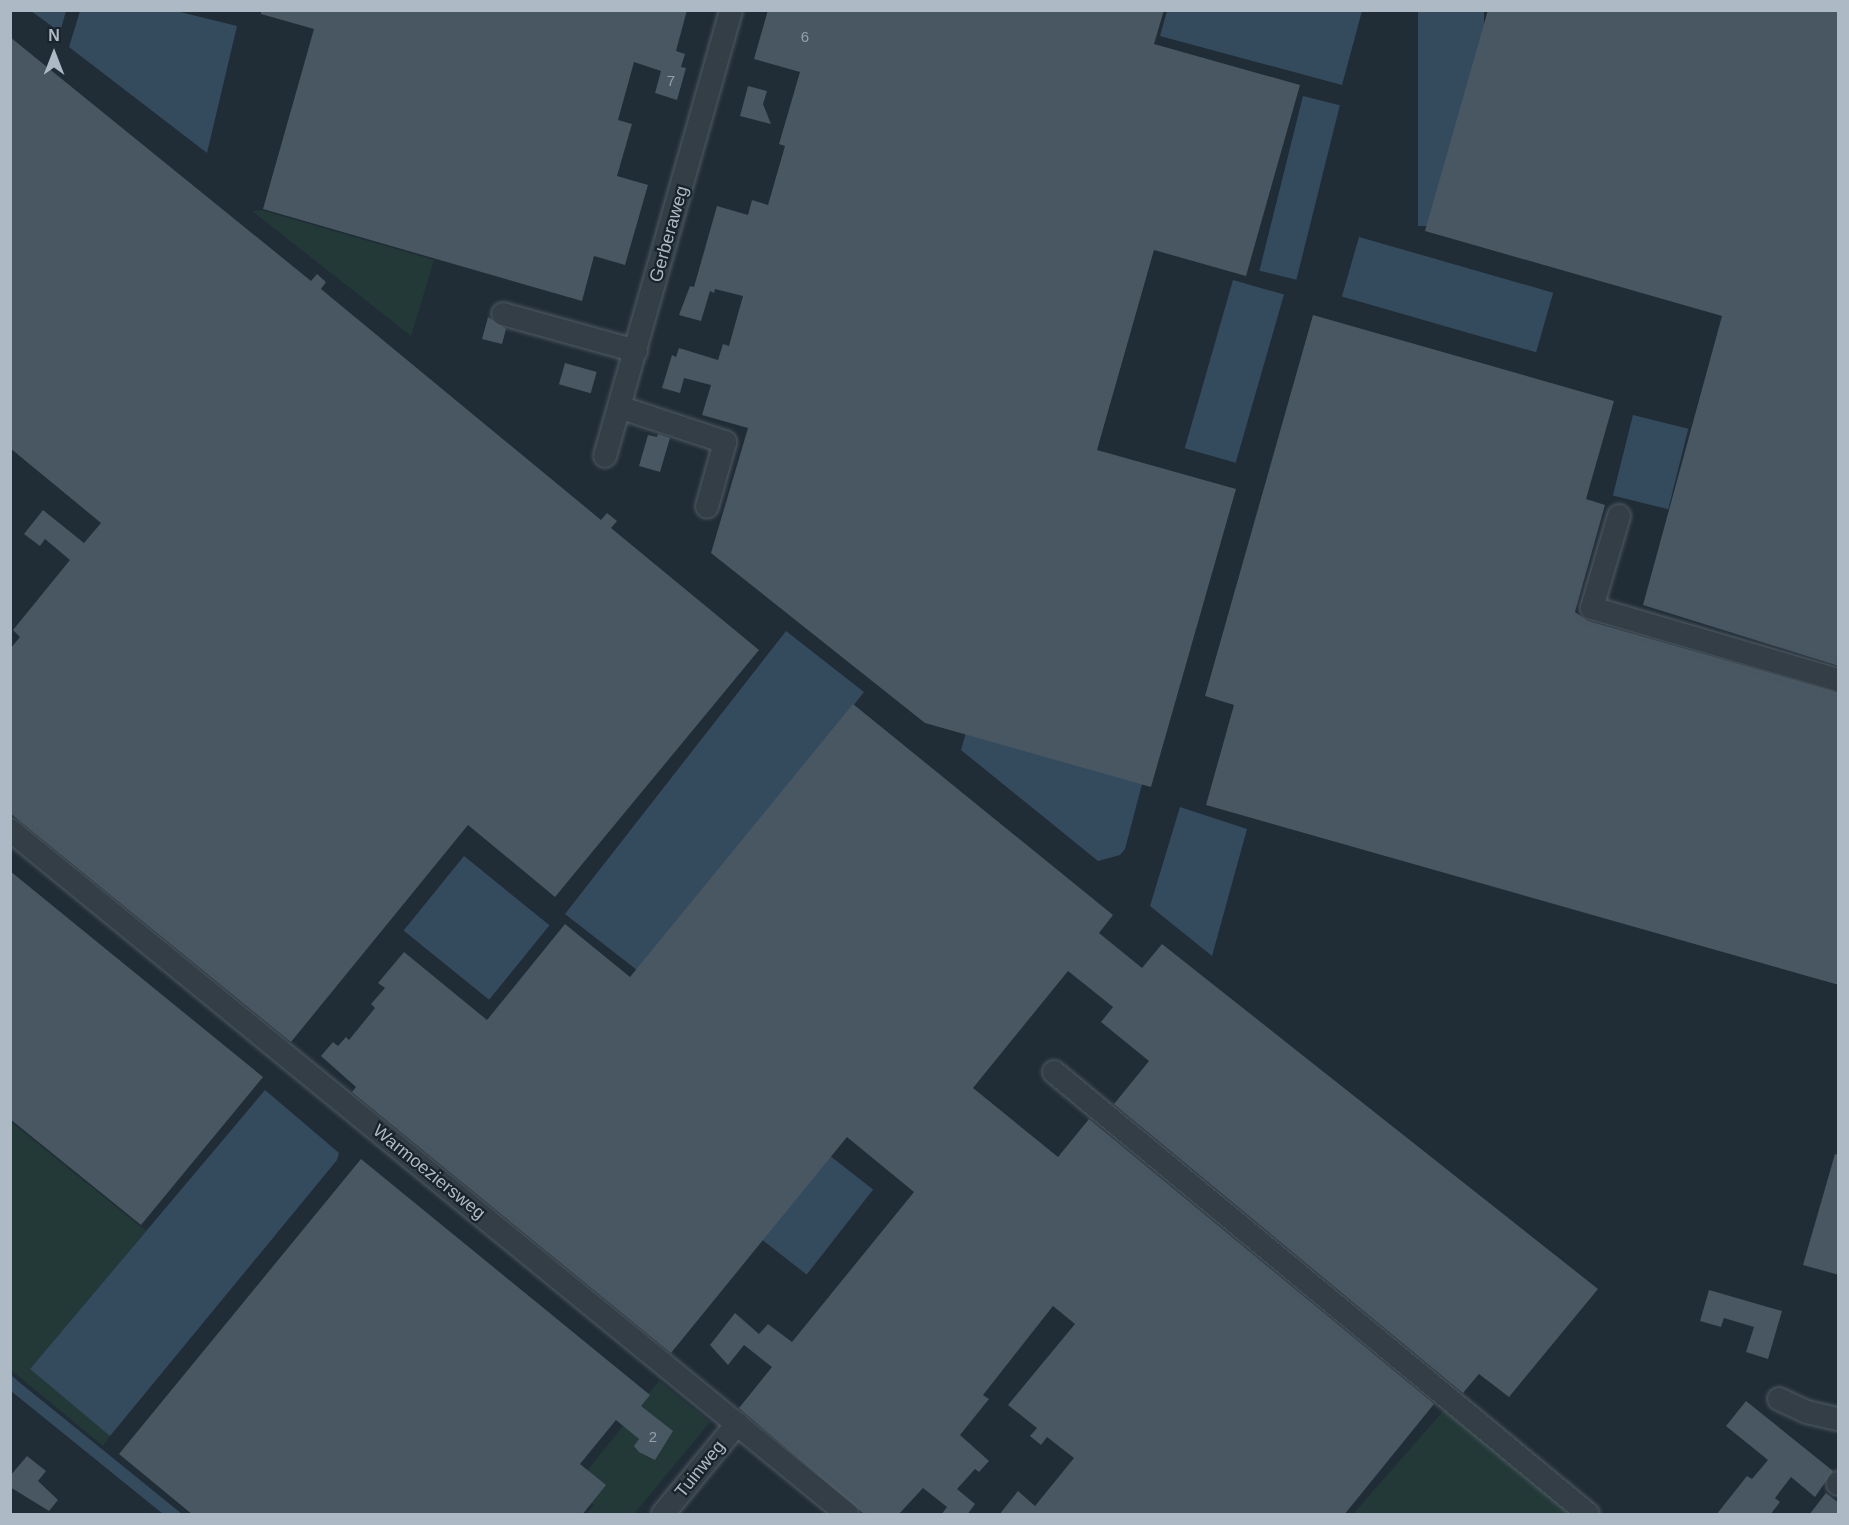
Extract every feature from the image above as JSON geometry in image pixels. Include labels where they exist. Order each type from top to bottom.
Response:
[{"type":"street","name":"Gerberaweg","points":[[605,456],[731,10]]},
{"type":"street","points":[[502,314],[636,351]]},
{"type":"street","points":[[620,407],[725,442],[707,507]]},
{"type":"street","points":[[1619,516],[1592,608],[1839,680]]},
{"type":"street","name":"Warmoeziersweg","points":[[10,830],[847,1515]]},
{"type":"street","points":[[1054,1072],[1588,1515]]},
{"type":"street","points":[[1779,1399],[1807,1412],[1839,1419]]},
{"type":"street","name":"Tuinweg","points":[[663,1515],[737,1424]]},
{"type":"green space","points":[[261,210],[434,260],[411,336],[252,211]]},
{"type":"green space","points":[[10,1121],[146,1231],[30,1369],[110,1436],[103,1446],[11,1370]]},
{"type":"green space","points":[[659,1381],[710,1422],[634,1514],[586,1514],[594,1505],[574,1487]]},
{"type":"green space","points":[[1452,1401],[1592,1514],[1353,1514]]},
{"type":"water","points":[[1167,10],[1362,11],[1342,85],[1160,36]]},
{"type":"water","points":[[31,11],[66,11],[60,32]]},
{"type":"water","points":[[80,11],[176,11],[237,26],[207,153],[69,47]]},
{"type":"water","points":[[1418,11],[1484,11],[1484,226],[1418,226]]},
{"type":"water","points":[[1303,96],[1340,105],[1296,280],[1259,271]]},
{"type":"water","points":[[1359,237],[1553,293],[1536,352],[1342,297]]},
{"type":"water","points":[[1233,280],[1284,295],[1236,463],[1185,448]]},
{"type":"water","points":[[1633,415],[1688,429],[1668,509],[1613,496]]},
{"type":"water","points":[[786,631],[864,692],[643,975],[565,914]]},
{"type":"water","points":[[982,676],[1157,727],[1125,849],[1120,855],[1098,861],[961,750]]},
{"type":"water","points":[[1180,807],[1247,829],[1212,956],[1150,906]]},
{"type":"water","points":[[464,856],[549,925],[489,1000],[404,931]]},
{"type":"water","points":[[265,1090],[339,1153],[337,1160],[110,1436],[30,1369]]},
{"type":"water","points":[[829,1155],[873,1189],[807,1275],[763,1240]]},
{"type":"water","points":[[11,1375],[182,1514],[163,1514],[11,1391]]},
{"type":"building","points":[[261,10],[687,10],[676,51],[685,54],[681,67],[686,68],[677,100],[655,93],[661,71],[634,62],[618,120],[632,124],[617,176],[648,185],[625,265],[594,256],[582,301],[263,209],[314,29],[261,14]]},
{"type":"building","points":[[768,10],[1164,10],[1154,44],[1300,85],[1246,276],[1154,250],[1097,450],[1236,489],[1151,787],[925,723],[711,553],[748,428],[702,415],[711,385],[684,378],[680,393],[662,388],[672,355],[676,357],[679,348],[718,360],[723,344],[729,346],[743,296],[715,289],[714,293],[710,291],[701,321],[679,315],[690,286],[694,287],[717,206],[748,215],[752,200],[768,205],[785,146],[779,144],[800,72],[754,59]]},
{"type":"building","points":[[1488,10],[1839,10],[1839,666],[1643,605],[1722,316],[1425,231]]},
{"type":"building","points":[[10,37],[311,281],[317,274],[326,282],[321,289],[601,520],[607,513],[617,521],[611,528],[759,650],[555,897],[468,825],[291,1042],[10,813],[10,649],[20,637],[13,630],[70,560],[45,539],[40,546],[24,534],[43,510],[84,543],[101,523],[10,448]]},
{"type":"building","points":[[748,86],[767,91],[763,104],[771,124],[740,116]]},
{"type":"building","points":[[1313,315],[1614,401],[1586,499],[1605,505],[1575,612],[1588,621],[1839,693],[1839,985],[1206,805],[1234,705],[1205,696]]},
{"type":"building","points":[[488,317],[506,329],[502,344],[482,339]]},
{"type":"building","points":[[565,363],[597,372],[591,393],[559,384]]},
{"type":"building","points":[[658,434],[670,438],[660,472],[639,466],[648,435],[657,437]]},
{"type":"building","points":[[853,704],[1113,915],[1099,933],[1142,968],[1162,944],[1598,1289],[1509,1397],[1479,1374],[1463,1393],[1114,1104],[1149,1061],[1101,1022],[1113,1007],[1068,971],[973,1088],[1058,1157],[1089,1119],[1434,1404],[1344,1515],[999,1515],[1018,1491],[1035,1506],[1074,1458],[1047,1437],[1041,1445],[1030,1436],[1037,1428],[1008,1405],[1075,1324],[1053,1306],[983,1395],[989,1399],[960,1435],[989,1461],[979,1472],[975,1469],[957,1489],[975,1504],[967,1515],[941,1515],[947,1507],[923,1488],[898,1515],[865,1515],[739,1408],[772,1367],[744,1345],[728,1365],[710,1345],[735,1313],[759,1334],[768,1324],[792,1342],[914,1192],[847,1137],[671,1353],[352,1092],[356,1087],[321,1056],[333,1042],[338,1046],[346,1037],[349,1040],[375,1008],[371,1004],[385,988],[378,983],[404,952],[487,1020],[565,924],[630,977]]},
{"type":"building","points":[[10,871],[263,1077],[141,1225],[10,1119]]},
{"type":"building","points":[[1835,1154],[1839,1155],[1839,1275],[1803,1265]]},
{"type":"building","points":[[361,1159],[650,1395],[641,1406],[673,1431],[655,1460],[639,1452],[634,1446],[639,1439],[616,1420],[580,1464],[606,1485],[582,1515],[193,1515],[119,1454]]},
{"type":"building","points":[[1709,1290],[1782,1311],[1768,1359],[1746,1352],[1754,1327],[1724,1318],[1721,1327],[1700,1321]]},
{"type":"building","points":[[1746,1401],[1833,1471],[1815,1497],[1791,1477],[1775,1498],[1780,1502],[1770,1515],[1716,1515],[1747,1476],[1752,1479],[1768,1460],[1726,1426]]},
{"type":"building","points":[[27,1456],[46,1471],[38,1481],[58,1500],[49,1511],[10,1487],[10,1476]]},
{"type":"building","points":[[1826,1493],[1839,1503],[1839,1515],[1809,1515]]}]
